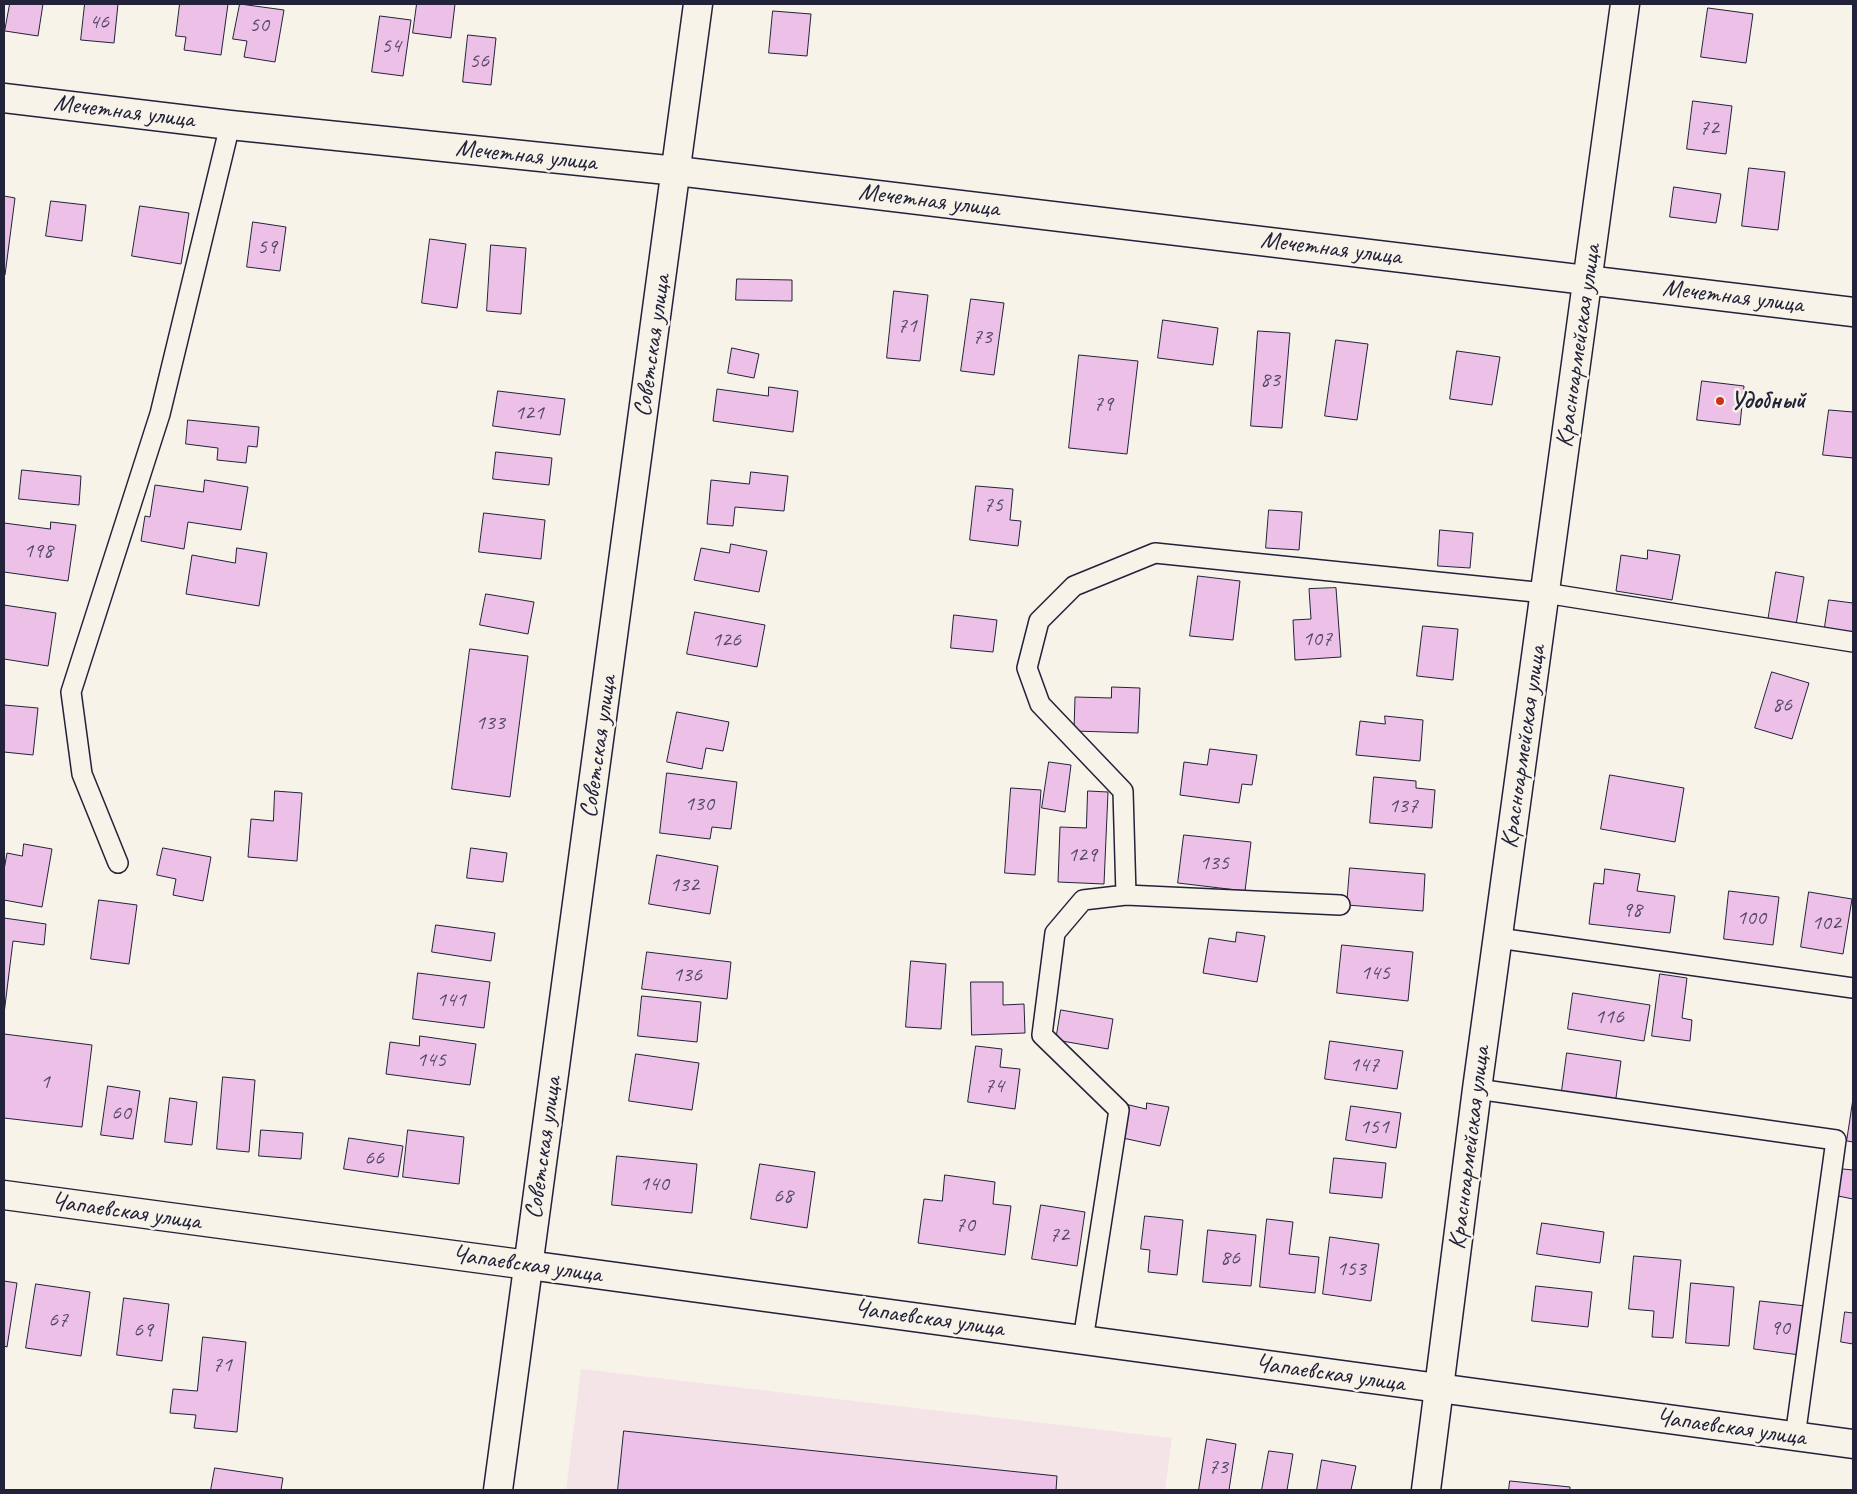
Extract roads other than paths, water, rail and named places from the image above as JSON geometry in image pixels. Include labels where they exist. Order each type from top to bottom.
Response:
[{"type":"street","name":"Советская улица","points":[[498,1490],[698,4]]},
{"type":"street","name":"Красноармейская улица","points":[[1426,1490],[1477,1089],[1625,4]]},
{"type":"street","name":"Мечетная улица","points":[[4,98],[230,125],[677,171],[1853,312]]},
{"type":"street","name":"Чапаевская улица","points":[[4,1195],[1853,1444]]},
{"type":"lane","points":[[118,862],[82,774],[71,692],[160,414],[230,125]]},
{"type":"lane","points":[[1126,895],[1123,791],[1040,704],[1027,668],[1039,621],[1074,586],[1155,553],[1545,593],[1853,642]]},
{"type":"lane","points":[[1083,1340],[1119,1110],[1042,1035],[1055,933],[1083,900],[1126,895],[1340,905]]},
{"type":"lane","points":[[1498,938],[1853,988]]},
{"type":"lane","points":[[1477,1089],[1836,1140],[1795,1436]]},
{"type":"place","name":"Удобный","points":[[1720,401]]}]
